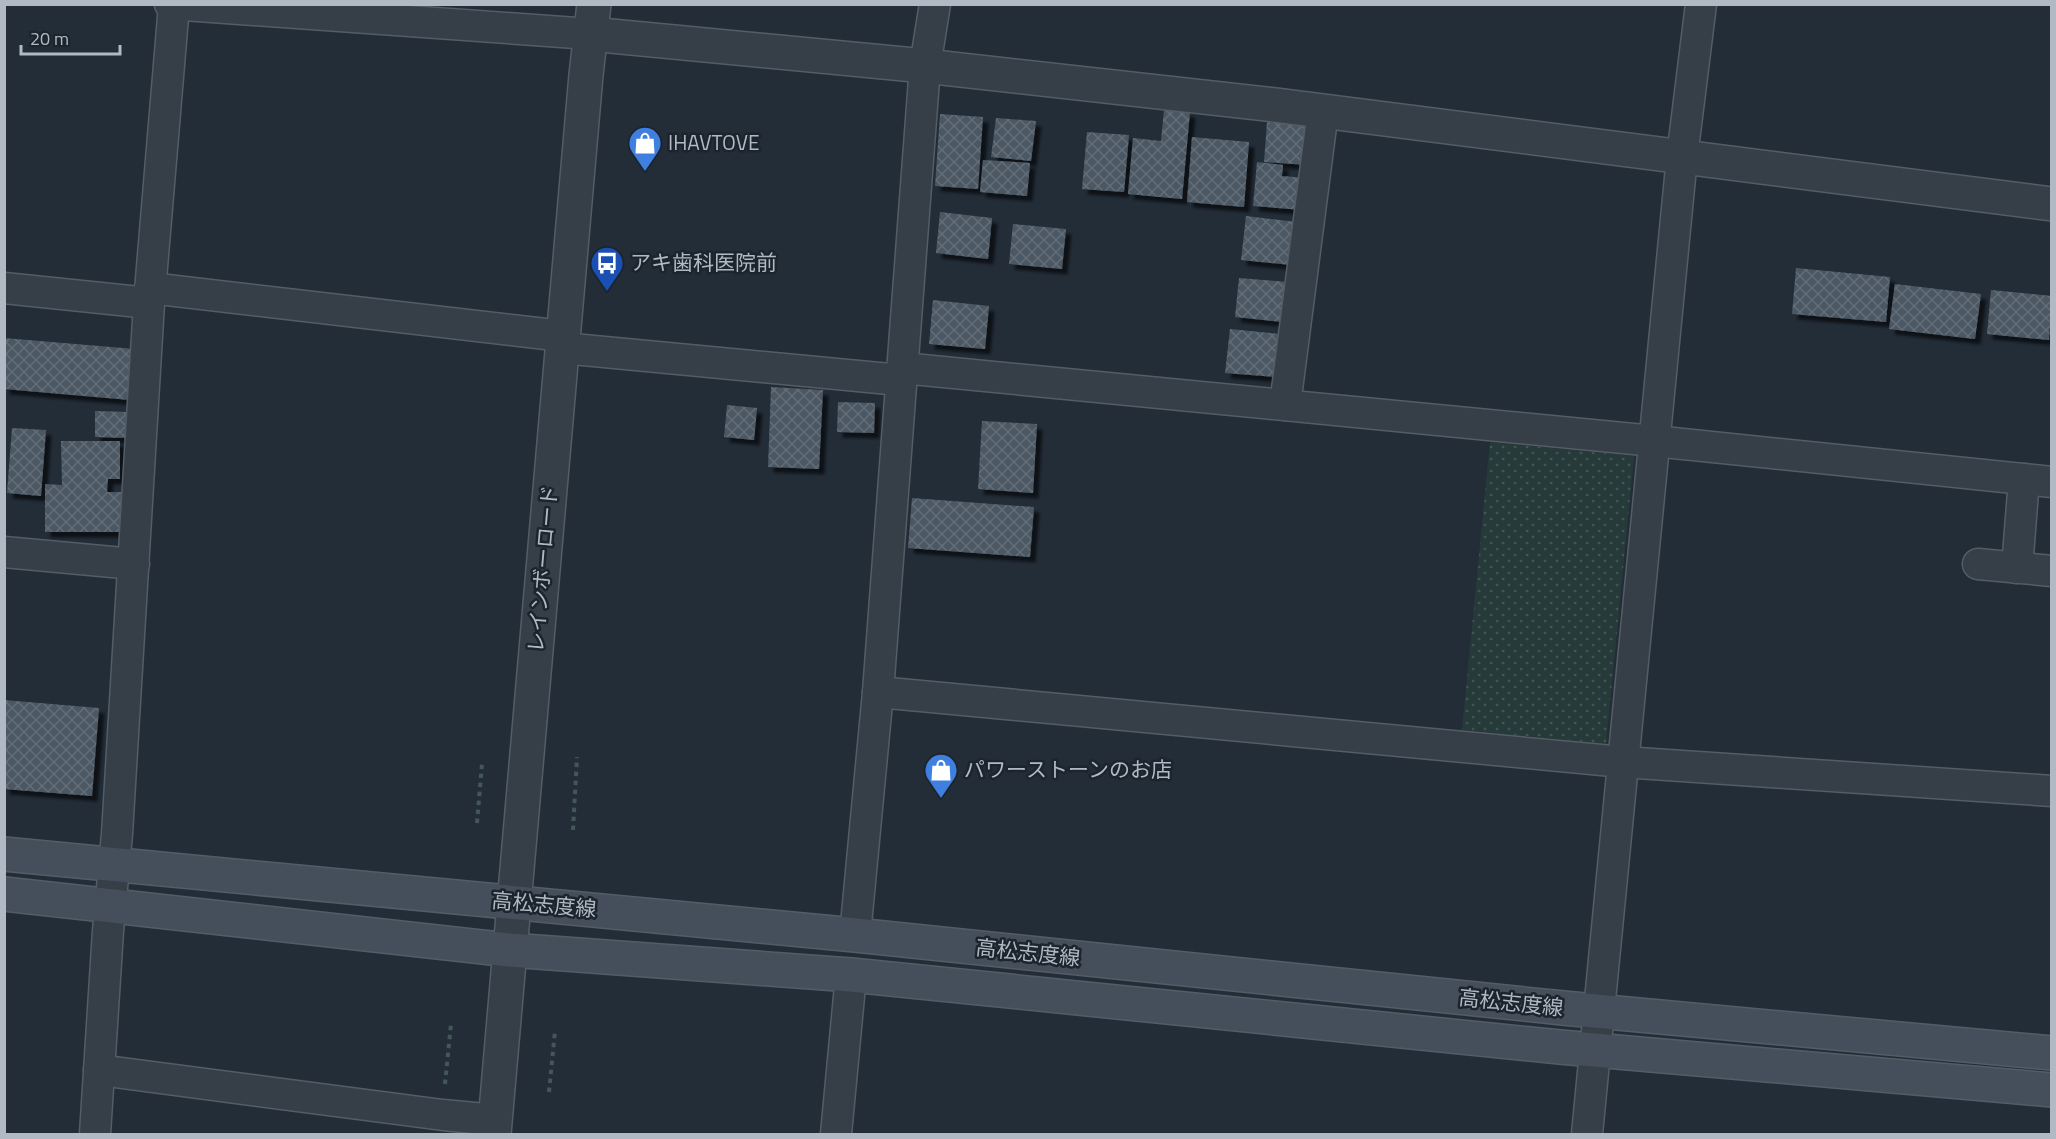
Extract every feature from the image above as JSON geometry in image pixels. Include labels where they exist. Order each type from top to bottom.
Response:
[{"type":"main road","name":"高松志度線","points":[[4,854],[855,935],[1599,1011],[2052,1053]]},
{"type":"main road","name":"高松志度線","points":[[4,894],[510,950],[851,975],[1595,1049],[2052,1090]]},
{"type":"street","points":[[855,935],[878,692],[925,66],[935,4]]},
{"type":"street","points":[[1587,1134],[1682,157],[1701,4]]},
{"type":"street","points":[[95,1134],[150,295],[172,5],[592,19],[925,66],[1323,111],[2052,204]]},
{"type":"street","name":"レインボーロード","points":[[494,1127],[592,19]]},
{"type":"street","points":[[1285,405],[1323,111]]},
{"type":"street","points":[[4,288],[150,295],[563,342],[901,374],[1285,405],[2038,481],[2017,568]]},
{"type":"street","points":[[4,552],[134,564]]},
{"type":"street","points":[[1978,564],[2052,571]]},
{"type":"street","points":[[878,692],[1623,762],[2052,791]]},
{"type":"street","points":[[836,1134],[851,975]]},
{"type":"street","points":[[99,1070],[443,1115],[494,1127]]},
{"type":"path","points":[[573,830],[577,757]]},
{"type":"path","points":[[477,823],[482,764]]},
{"type":"path","points":[[445,1090],[451,1024]]},
{"type":"path","points":[[549,1092],[555,1031]]},
{"type":"green space","points":[[1490,442],[1634,456],[1606,744],[1462,730]]},
{"type":"building","points":[[1164,110],[1190,112],[1182,199],[1128,194],[1133,138],[1161,141]]},
{"type":"building","points":[[940,114],[983,117],[978,189],[935,186]]},
{"type":"building","points":[[996,118],[1036,121],[1031,161],[991,157]]},
{"type":"building","points":[[1267,122],[1311,125],[1308,165],[1264,162]]},
{"type":"building","points":[[1087,132],[1129,135],[1124,192],[1082,189]]},
{"type":"building","points":[[1192,137],[1249,142],[1244,207],[1187,202]]},
{"type":"building","points":[[983,160],[1030,163],[1027,196],[980,192]]},
{"type":"building","points":[[1257,162],[1283,165],[1282,176],[1306,178],[1303,210],[1253,206]]},
{"type":"building","points":[[940,212],[992,218],[988,259],[936,253]]},
{"type":"building","points":[[1246,216],[1297,222],[1292,265],[1241,260]]},
{"type":"building","points":[[1013,224],[1066,229],[1062,269],[1009,264]]},
{"type":"building","points":[[1796,268],[1890,277],[1886,322],[1792,314]]},
{"type":"building","points":[[1239,278],[1287,282],[1283,322],[1235,317]]},
{"type":"building","points":[[1895,284],[1981,294],[1975,339],[1889,329]]},
{"type":"building","points":[[1991,290],[2052,296],[2049,340],[1987,334]]},
{"type":"building","points":[[933,300],[989,306],[985,349],[929,344]]},
{"type":"building","points":[[1230,329],[1280,334],[1276,377],[1225,373]]},
{"type":"building","points":[[4,338],[135,349],[130,400],[4,389]]},
{"type":"building","points":[[771,387],[823,390],[819,469],[768,467]]},
{"type":"building","points":[[838,402],[875,403],[874,433],[837,432]]},
{"type":"building","points":[[727,405],[757,408],[754,440],[724,437]]},
{"type":"building","points":[[95,411],[128,412],[128,438],[95,437]]},
{"type":"building","points":[[982,421],[1037,424],[1033,493],[978,489]]},
{"type":"building","points":[[12,428],[46,430],[41,496],[7,493]]},
{"type":"building","points":[[61,441],[120,441],[120,479],[108,479],[107,492],[121,492],[121,532],[45,532],[45,484],[62,485]]},
{"type":"building","points":[[912,498],[1034,507],[1030,557],[908,548]]},
{"type":"building","points":[[4,700],[99,708],[92,796],[4,789]]},
{"type":"place","name":"IHAVTOVE","points":[[645,172]]},
{"type":"place","name":"アキ歯科医院前","points":[[607,292]]},
{"type":"place","name":"パワーストーンのお店","points":[[941,799]]}]
